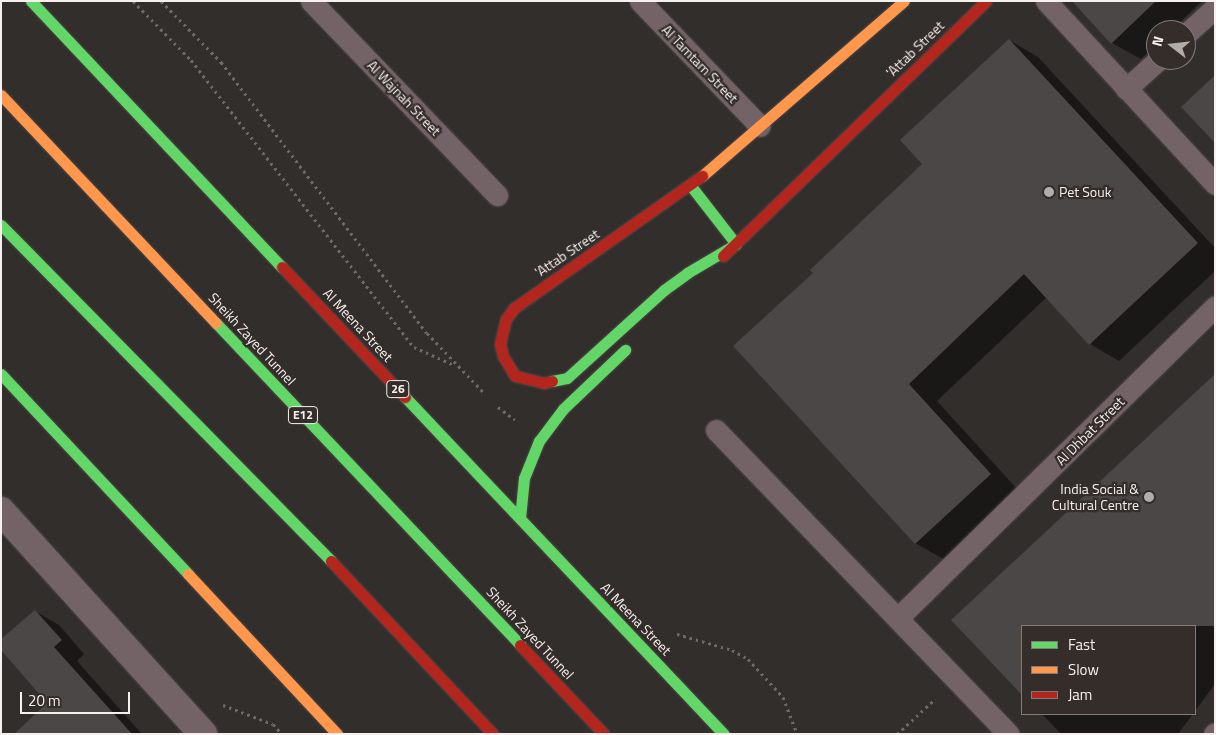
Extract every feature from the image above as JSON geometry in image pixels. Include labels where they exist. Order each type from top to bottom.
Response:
[{"type":"main road","name":"Al Meena Street","points":[[31,1],[724,734]]},
{"type":"main road","points":[[48,1],[72,44]]},
{"type":"main road","name":"'Attab Street","points":[[736,244],[687,273],[664,290],[567,378],[544,383],[515,376],[508,367],[500,344],[506,319],[514,308],[692,186],[904,1]]},
{"type":"main road","name":"'Attab Street","points":[[700,278],[986,1]]},
{"type":"main road","name":"Sheikh Zayed Tunnel","points":[[1,95],[604,734]]},
{"type":"main road","points":[[692,186],[736,244]]},
{"type":"main road","points":[[1,225],[324,554],[493,734]]},
{"type":"main road","points":[[520,518],[524,478],[539,441],[563,410],[635,340]]},
{"type":"main road","points":[[1,374],[337,734]]},
{"type":"street","points":[[1,511],[203,734]]},
{"type":"lane","name":"Al Wajnah Street","points":[[310,1],[498,195]]},
{"type":"lane","name":"Al Tamtam Street","points":[[640,1],[760,126]]},
{"type":"lane","points":[[1046,1],[1215,184]]},
{"type":"lane","points":[[1196,25],[1215,8]]},
{"type":"lane","points":[[1126,89],[1147,70]]},
{"type":"lane","name":"Al Dhbat Street","points":[[899,617],[1215,306]]},
{"type":"lane","points":[[716,430],[899,617],[1009,734]]},
{"type":"path","points":[[133,1],[191,60],[414,347],[457,366]]},
{"type":"path","points":[[897,734],[957,679]]},
{"type":"path","points":[[220,704],[273,724],[282,734]]},
{"type":"building","points":[[1072,1],[1156,1],[1111,44]]},
{"type":"building","points":[[1009,39],[1198,243],[1089,345],[1024,274],[909,384],[991,474],[915,544],[733,346],[813,273],[810,270],[922,164],[900,140]]},
{"type":"building","points":[[1215,75],[1215,143],[1181,107]]},
{"type":"building","name":"India Social & Cultural Centre","points":[[1215,374],[1215,626],[1021,625],[1021,694],[951,620]]},
{"type":"building","points":[[35,610],[62,640],[54,647],[132,734],[14,734],[47,703],[1,650],[1,639]]},
{"type":"traffic: fast","points":[[31,1],[282,267]]},
{"type":"traffic: fast","points":[[552,381],[567,378],[664,290],[687,273],[736,244],[691,186]]},
{"type":"traffic: fast","points":[[1,225],[331,561]]},
{"type":"traffic: fast","points":[[216,323],[520,645]]},
{"type":"traffic: fast","points":[[520,518],[524,478],[539,441],[563,409],[625,350]]},
{"type":"traffic: fast","points":[[1,374],[188,574]]},
{"type":"traffic: fast","points":[[405,397],[724,734]]},
{"type":"traffic: slow","points":[[702,176],[904,1]]},
{"type":"traffic: slow","points":[[1,95],[216,323]]},
{"type":"traffic: slow","points":[[188,574],[337,734]]},
{"type":"traffic: jam","points":[[723,256],[986,1]]},
{"type":"traffic: jam","points":[[552,381],[544,383],[515,376],[503,356],[500,344],[506,319],[514,308],[702,176]]},
{"type":"traffic: jam","points":[[282,267],[405,397]]},
{"type":"traffic: jam","points":[[331,561],[493,734]]},
{"type":"traffic: jam","points":[[520,645],[604,734]]},
{"type":"place","name":"Pet Souk","points":[[1049,192]]},
{"type":"place","name":"India Social & Cultural Centre","points":[[1149,497]]}]
